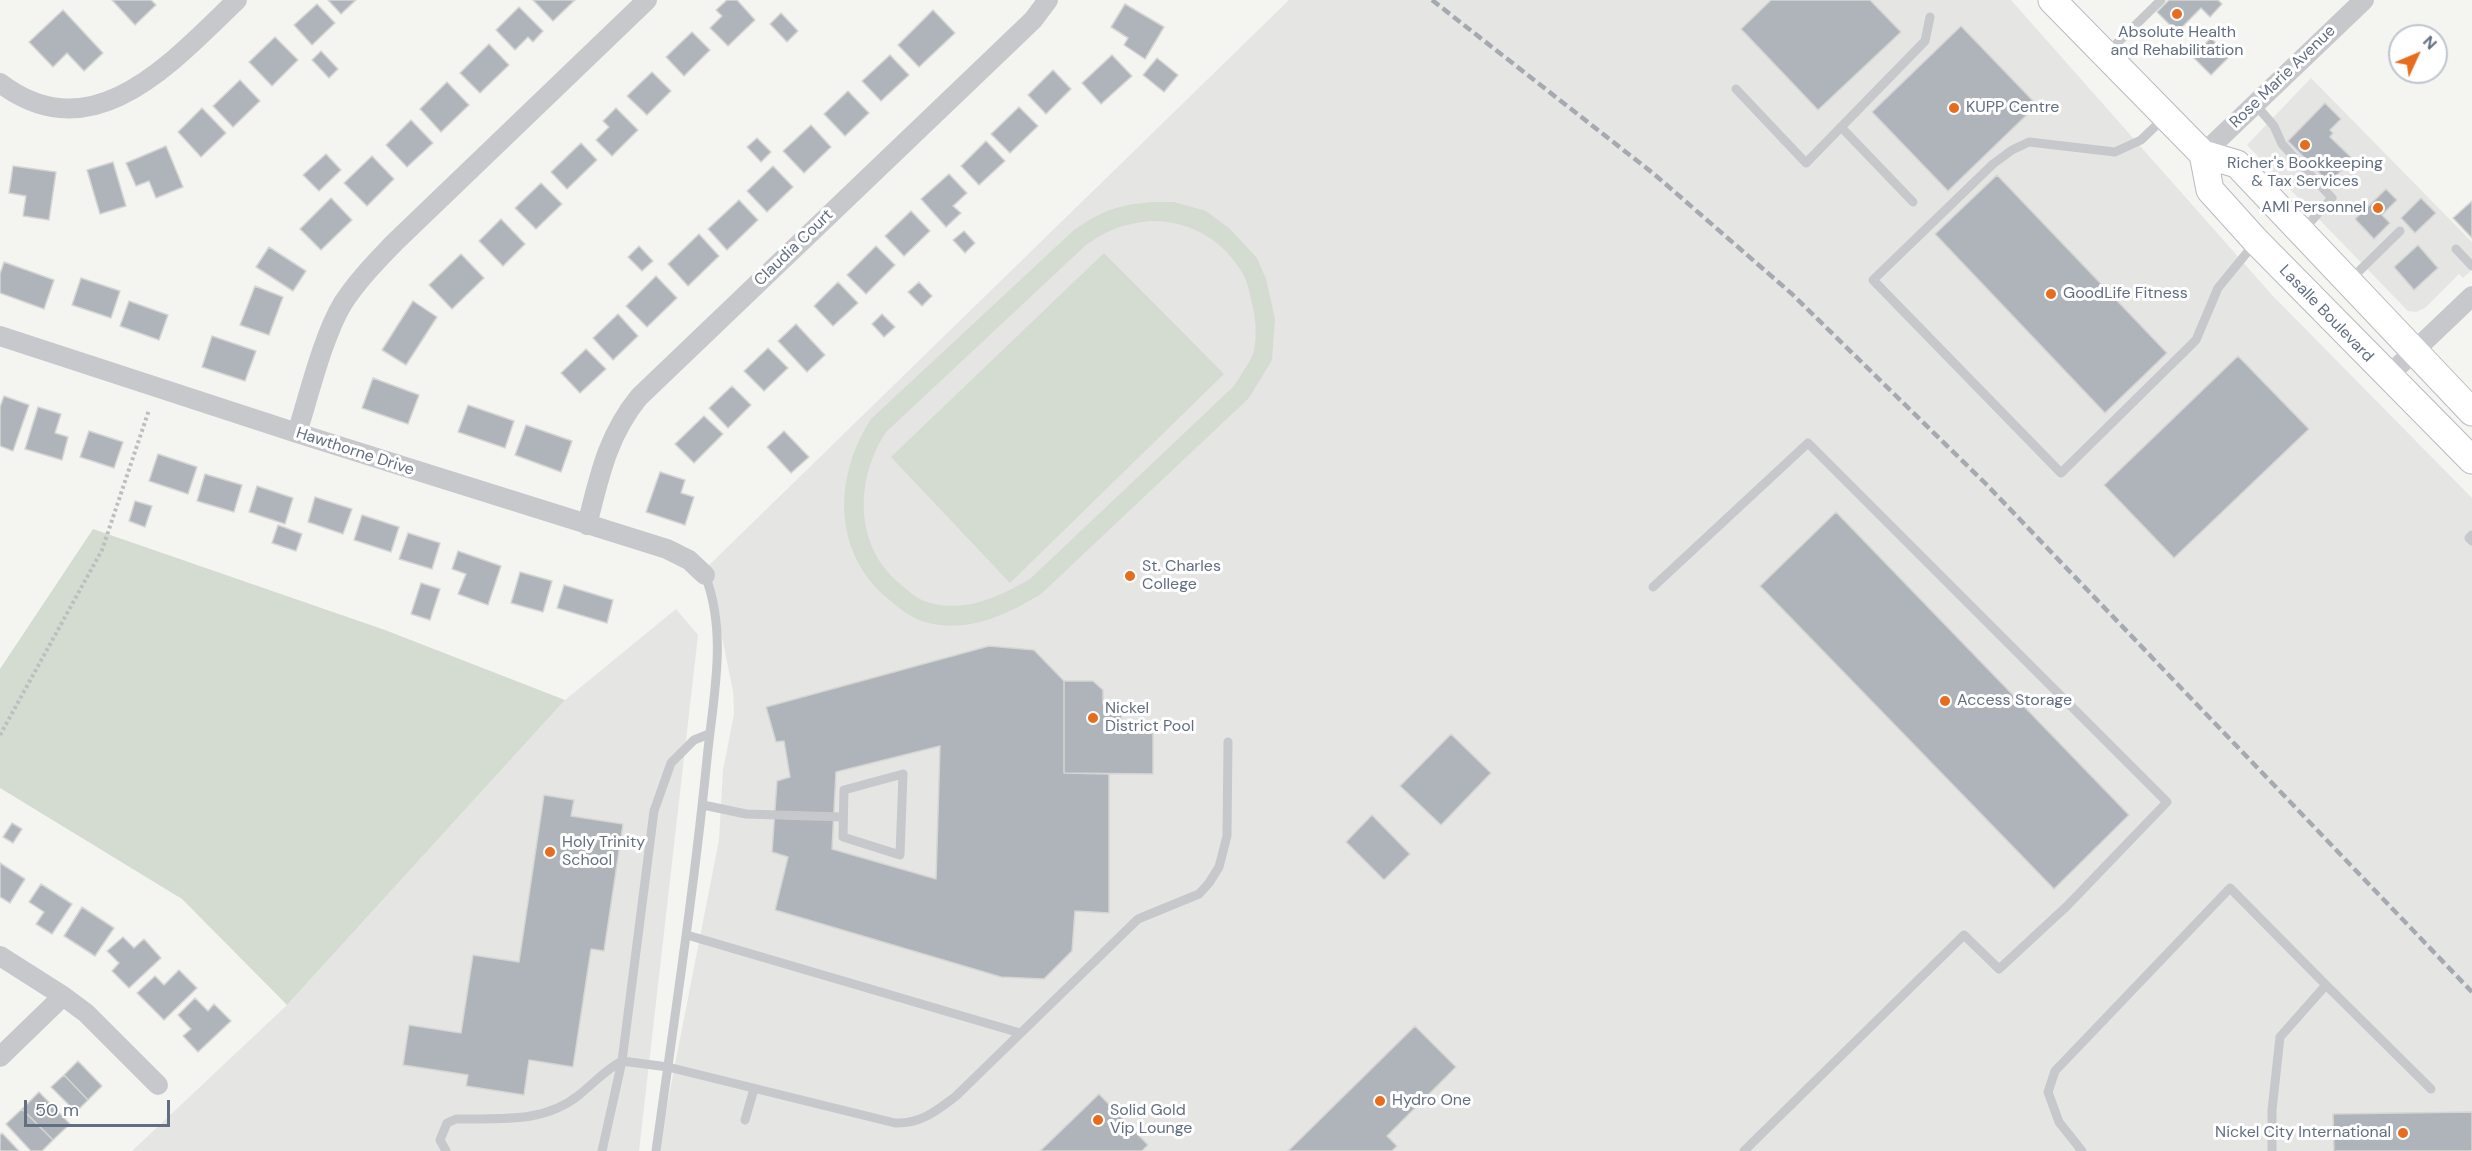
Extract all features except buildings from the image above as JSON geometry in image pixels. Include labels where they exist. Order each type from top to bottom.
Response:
[{"type":"main road","points":[[2052,0],[2203,154],[2237,164],[2472,412]]},
{"type":"main road","name":"Lasalle Boulevard","points":[[2203,154],[2210,190],[2256,241],[2472,460]]},
{"type":"street","points":[[0,83],[33,102],[55,108],[75,110],[97,106],[122,96],[171,63],[237,0]]},
{"type":"street","points":[[297,433],[331,327],[342,304],[358,282],[394,243],[647,0]]},
{"type":"street","name":"Claudia Court","points":[[587,525],[612,438],[626,412],[639,397],[1033,20],[1048,0]]},
{"type":"street","name":"Rose Marie Avenue","points":[[2203,154],[2364,0]]},
{"type":"street","points":[[2388,376],[2472,296]]},
{"type":"street","name":"Hawthorne Drive","points":[[0,336],[297,433],[667,549],[689,560],[705,575]]},
{"type":"street","points":[[0,956],[63,996],[107,1033],[158,1085]]},
{"type":"street","points":[[0,1057],[63,996]]},
{"type":"lane","points":[[2105,54],[2161,0]]},
{"type":"lane","points":[[1736,89],[1806,163],[1925,41],[1930,17]]},
{"type":"lane","points":[[2255,104],[2274,126],[2282,144],[2332,198],[2301,232]]},
{"type":"lane","points":[[2166,116],[2141,140],[2115,152],[2029,142],[2012,150],[1993,164],[1873,280],[2061,473],[2196,340],[2218,288],[2256,241]]},
{"type":"lane","points":[[1841,127],[1913,202]]},
{"type":"lane","points":[[2348,281],[2400,231]]},
{"type":"lane","points":[[2456,249],[2472,266]]},
{"type":"lane","points":[[1653,587],[1808,443],[2167,802],[2067,906],[1999,969],[1964,935],[1744,1151]]},
{"type":"lane","points":[[2472,535],[2469,538],[2472,541]]},
{"type":"lane","points":[[656,1151],[687,935],[703,805],[717,660],[716,607],[705,575]]},
{"type":"lane","points":[[602,1151],[622,1061],[654,811],[671,763],[694,740],[709,734]]},
{"type":"lane","points":[[446,1151],[440,1140],[447,1123],[456,1119],[541,1116],[562,1107],[581,1094],[609,1068],[622,1061],[668,1067],[895,1123],[909,1123],[932,1114],[956,1096],[1138,919],[1199,894],[1209,883],[1219,867],[1227,836],[1228,742]]},
{"type":"lane","points":[[903,774],[900,855],[843,837],[843,817],[843,790],[903,774]]},
{"type":"lane","points":[[703,805],[747,814],[843,817]]},
{"type":"lane","points":[[2082,1151],[2059,1122],[2048,1092],[2055,1071],[2230,888],[2431,1089]]},
{"type":"lane","points":[[687,935],[1020,1033]]},
{"type":"lane","points":[[2272,1151],[2272,1110],[2280,1037],[2326,985]]},
{"type":"lane","points":[[746,1120],[754,1089]]},
{"type":"path","points":[[0,735],[102,550],[148,410]]},
{"type":"shaded area","points":[[1289,0],[2011,0],[2272,295],[2472,498],[2472,1151],[658,1151],[719,840],[723,770],[734,714],[733,691],[711,583],[702,572]]},
{"type":"shaded area","points":[[2311,78],[2472,242],[2472,270],[2463,278],[2459,274],[2425,308],[2416,312],[2408,311],[2247,145]]},
{"type":"shaded area","points":[[1174,202],[1206,211],[1229,228],[1257,258],[1266,279],[1275,319],[1272,360],[1249,398],[1041,594],[1000,615],[971,624],[941,625],[914,618],[887,598],[869,579],[856,558],[848,536],[844,512],[845,488],[850,464],[859,441],[871,419],[1074,230],[1102,213],[1138,204]],"holes":[[[1151,221],[1165,222],[1202,233],[1232,258],[1245,278],[1254,313],[1255,343],[1253,354],[1234,386],[1030,579],[995,597],[957,606],[926,602],[913,595],[884,568],[867,531],[864,511],[865,490],[876,450],[886,432],[1086,245],[1109,231],[1124,226]]]},
{"type":"shaded area","points":[[1104,253],[1224,374],[1010,583],[891,457]]},
{"type":"shaded area","points":[[93,529],[385,630],[565,700],[287,1005],[182,899],[0,788],[0,669]]},
{"type":"shaded area","name":"Holy Trinity School","points":[[676,609],[698,635],[639,1151],[132,1151],[287,1005],[565,700]]},
{"type":"railway","points":[[1432,0],[1654,174],[1792,294],[1986,484],[2472,992]]},
{"type":"place","name":"Absolute Health and Rehabilitation","points":[[2177,14]]},
{"type":"place","name":"KUPP Centre","points":[[1954,108]]},
{"type":"place","name":"Richer's Bookkeeping & Tax Services","points":[[2305,145]]},
{"type":"place","name":"AMI Personnel","points":[[2378,208]]},
{"type":"place","name":"GoodLife Fitness","points":[[2051,294]]},
{"type":"place","name":"St. Charles College","points":[[1130,576]]},
{"type":"place","name":"Access Storage","points":[[1945,701]]},
{"type":"place","name":"Nickel District Pool","points":[[1093,718]]},
{"type":"place","name":"Holy Trinity School","points":[[550,852]]},
{"type":"place","name":"Hydro One","points":[[1380,1101]]},
{"type":"place","name":"Solid Gold Vip Lounge","points":[[1098,1120]]},
{"type":"place","name":"Nickel City International","points":[[2403,1133]]}]
